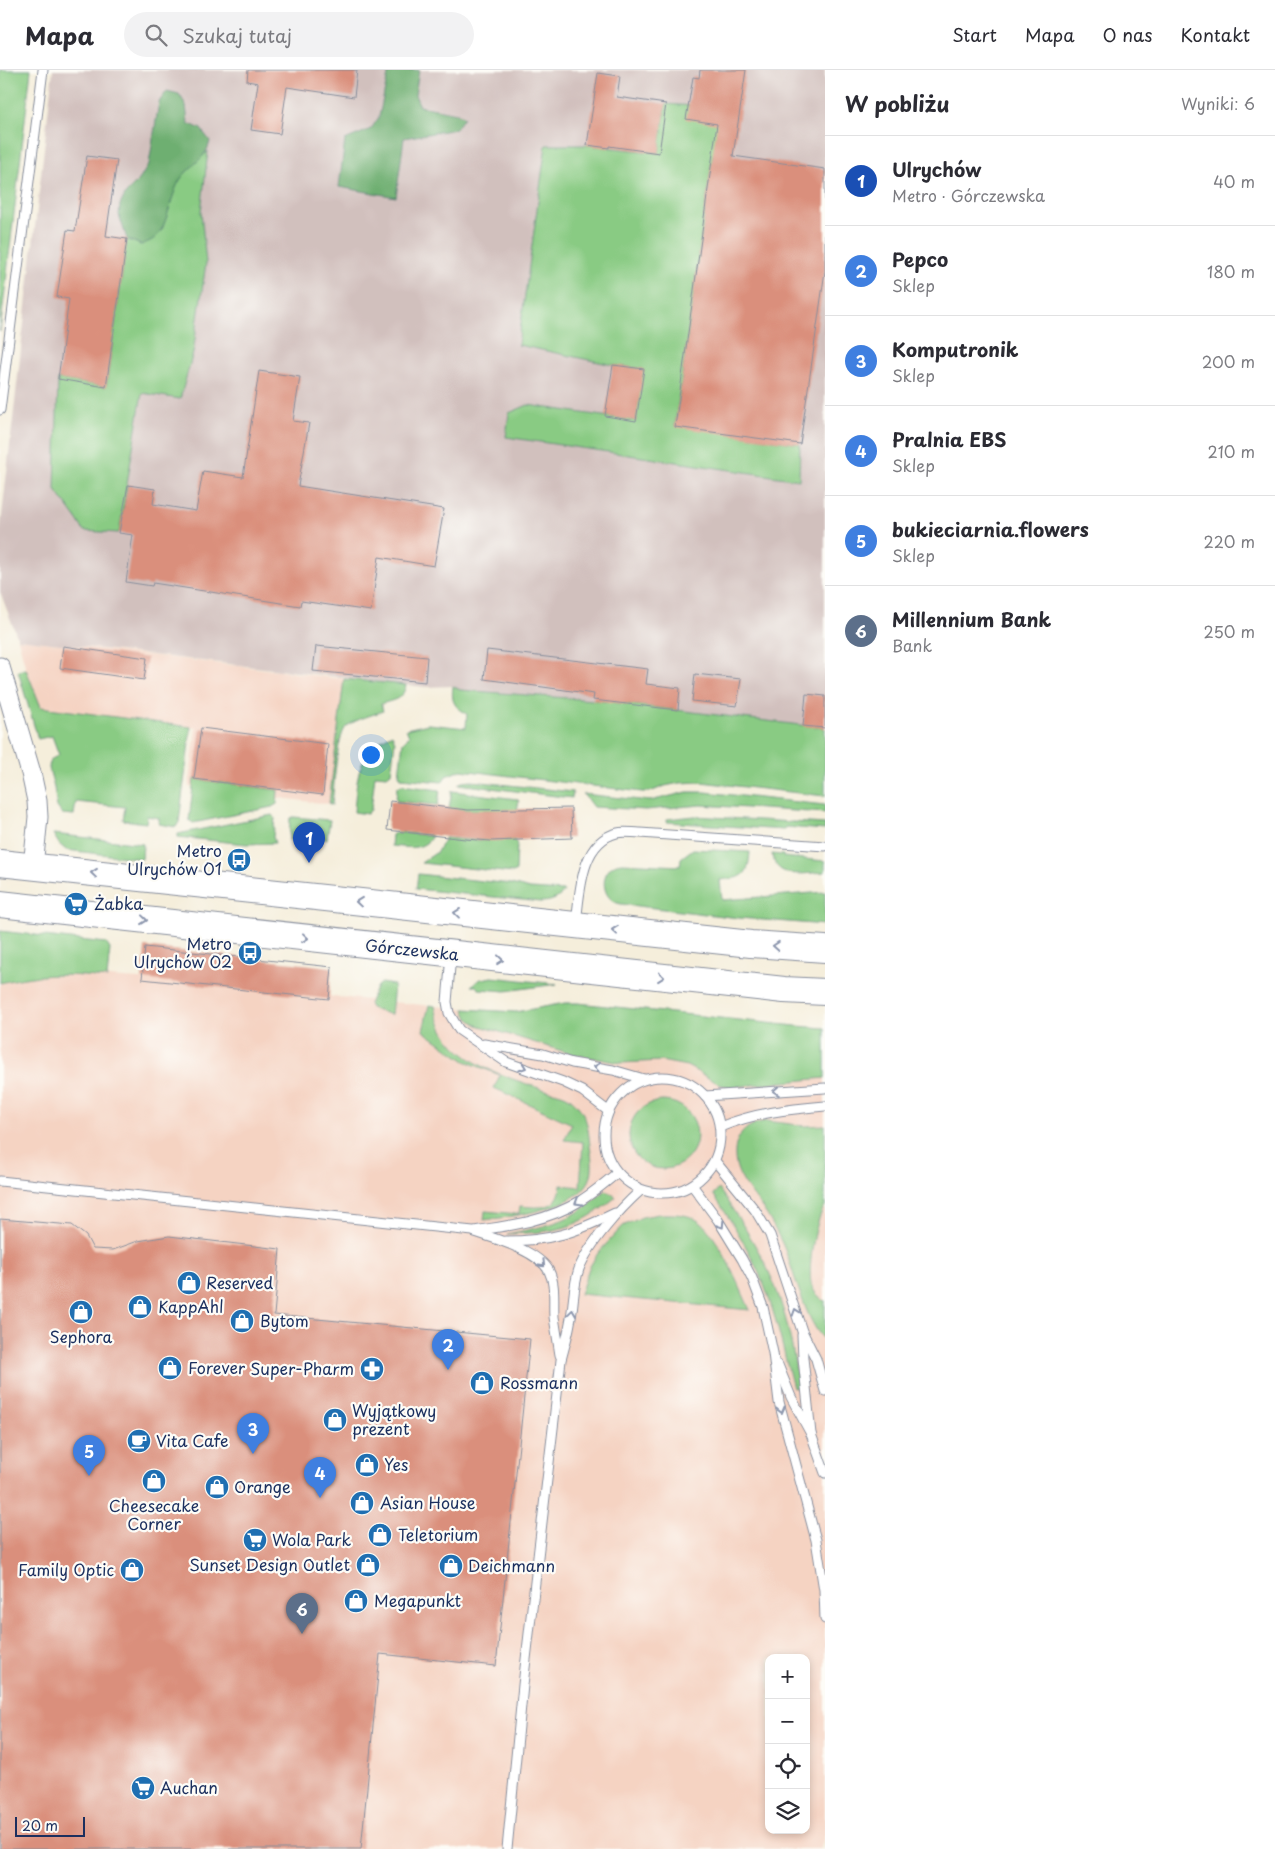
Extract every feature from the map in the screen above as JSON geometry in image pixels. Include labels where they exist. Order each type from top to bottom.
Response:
[{"type":"main road","points":[[0,863],[575,926],[751,944],[825,949]]},
{"type":"main road","name":"Górczewska","points":[[0,904],[784,990],[825,992]]},
{"type":"street","points":[[0,667],[31,773],[37,801],[38,817],[34,866]]},
{"type":"lane","points":[[0,410],[43,70]]},
{"type":"lane","points":[[575,926],[582,880],[589,858],[600,842],[616,833],[825,846]]},
{"type":"lane","points":[[451,954],[447,1002],[449,1012],[459,1030],[506,1062],[563,1082],[582,1091],[608,1111]]},
{"type":"lane","points":[[481,1044],[543,1054],[572,1063],[613,1070],[644,1079]]},
{"type":"lane","points":[[660,1076],[677,1078],[693,1085],[706,1096],[715,1110],[720,1127],[720,1144],[715,1161],[705,1175],[692,1185],[676,1192],[658,1194],[640,1190],[627,1183],[617,1173],[608,1159],[604,1143],[604,1127],[608,1111],[617,1098],[629,1087],[644,1079],[660,1076]]},
{"type":"lane","points":[[706,1096],[825,1088]]},
{"type":"lane","points":[[720,1127],[741,1118],[764,1113],[825,1106]]},
{"type":"lane","points":[[715,1161],[755,1210],[770,1235],[802,1331],[816,1359],[825,1391]]},
{"type":"lane","points":[[473,1231],[516,1225],[561,1211],[579,1202],[617,1173]]},
{"type":"lane","points":[[0,1181],[473,1231],[500,1240],[537,1259],[548,1271],[554,1291],[554,1315],[561,1360]]},
{"type":"lane","points":[[692,1185],[718,1220],[752,1278],[763,1307],[773,1353],[779,1402],[816,1540],[824,1590],[825,1619]]},
{"type":"lane","points":[[507,1849],[523,1685],[561,1360],[580,1268],[586,1256],[617,1212],[640,1190]]},
{"type":"lane","points":[[500,1240],[527,1241],[568,1234],[617,1212]]},
{"type":"lane","points":[[802,1331],[802,1358],[811,1434]]},
{"type":"lane","points":[[773,1353],[791,1397],[811,1434],[825,1473]]},
{"type":"shaded area","points":[[53,70],[825,70],[825,728],[594,700],[460,690],[453,686],[427,687],[406,685],[18,639],[0,592],[0,532]]},
{"type":"shaded area","points":[[18,639],[344,679],[329,804],[189,787],[196,728],[40,707],[26,669]]},
{"type":"shaded area","points":[[65,974],[168,981],[498,1012],[516,1012],[565,1003],[578,1003],[825,1028],[825,1834],[820,1849],[0,1849],[0,983],[29,977]]},
{"type":"green space","points":[[0,70],[31,70],[0,332]]},
{"type":"green space","points":[[389,70],[419,70],[415,95],[420,106],[457,113],[464,117],[456,129],[404,138],[396,197],[339,187],[345,140],[371,129],[379,117]]},
{"type":"green space","points":[[167,91],[179,94],[186,105],[188,123],[201,129],[210,141],[206,152],[186,172],[178,184],[166,220],[158,235],[151,241],[141,245],[127,239],[119,215],[120,205],[126,193],[139,180],[149,164],[159,102]]},
{"type":"green space","points":[[666,104],[694,106],[737,126],[713,154],[675,426],[800,444],[799,480],[506,437],[509,413],[528,405],[636,421],[643,369],[613,365],[518,345],[546,145],[587,145],[659,153]]},
{"type":"green space","points":[[208,151],[201,212],[206,263],[193,353],[180,399],[142,393],[119,533],[84,531],[55,489],[58,379],[106,387],[127,239],[141,245],[162,230],[176,186],[183,175]]},
{"type":"green space","points":[[26,669],[41,707],[191,727],[179,822],[176,827],[159,824],[159,818],[147,816],[146,823],[123,820],[125,807],[76,802],[74,815],[62,814],[57,807],[49,768],[50,760],[59,755],[52,736],[38,739],[18,671]]},
{"type":"green space","points":[[344,679],[406,685],[400,697],[381,704],[383,711],[355,721],[347,726],[343,732],[338,751],[332,805],[329,804]]},
{"type":"green space","points":[[453,686],[460,690],[593,700],[825,728],[825,796],[701,782],[680,783],[650,792],[642,792],[461,770],[446,776],[442,782],[401,778],[399,774],[403,742],[409,736],[406,729],[428,724],[466,728],[467,714],[454,703]]},
{"type":"green space","points":[[392,734],[395,741],[391,773],[387,776],[375,775],[371,810],[367,814],[354,812],[358,776],[365,757],[380,741]]},
{"type":"green space","points":[[194,779],[278,790],[277,804],[272,807],[193,823],[189,820]]},
{"type":"green space","points":[[472,781],[573,792],[572,798],[458,784]]},
{"type":"green space","points":[[401,785],[440,790],[438,805],[396,801],[397,788]]},
{"type":"green space","points":[[452,791],[517,799],[519,801],[517,810],[449,808]]},
{"type":"green space","points":[[687,792],[705,792],[825,805],[825,813],[701,805],[646,810],[593,807],[583,794],[650,801]]},
{"type":"green space","points":[[272,815],[275,818],[273,837],[275,843],[246,844],[178,837],[178,834]]},
{"type":"green space","points":[[695,816],[825,824],[825,830],[785,827],[784,830],[667,822],[667,819]]},
{"type":"green space","points":[[293,817],[330,820],[327,839],[309,837],[289,840],[290,819]]},
{"type":"green space","points":[[396,832],[432,836],[428,841],[419,846],[391,846],[392,835]]},
{"type":"green space","points":[[53,834],[143,844],[142,859],[66,850],[59,844]]},
{"type":"green space","points":[[445,838],[514,840],[517,844],[516,871],[513,873],[421,863],[437,852]]},
{"type":"green space","points":[[693,849],[750,852],[748,867],[743,875],[720,880],[722,900],[825,892],[825,925],[739,918],[621,904],[613,901],[608,896],[604,882],[609,869],[614,865],[622,863],[680,866],[681,858]]},
{"type":"green space","points":[[772,854],[783,855],[783,857],[825,861],[825,872],[792,874],[785,872],[775,863]]},
{"type":"green space","points":[[418,874],[511,884],[530,889],[564,891],[554,900],[541,902],[416,889]]},
{"type":"green space","points":[[0,931],[106,943],[110,949],[107,978],[54,975],[28,977],[0,983]]},
{"type":"green space","points":[[492,977],[557,984],[506,991],[479,989],[476,986],[471,986],[481,979]]},
{"type":"green space","points":[[381,983],[394,985],[391,1015],[371,1008],[369,1004],[377,986]]},
{"type":"green space","points":[[565,1003],[825,1028],[825,1078],[732,1087],[721,1085],[687,1066],[661,1061],[621,1063],[572,1054],[477,1025],[468,1018],[464,1009],[516,1012]]},
{"type":"green space","points":[[429,1005],[435,1006],[440,1024],[449,1040],[475,1062],[508,1077],[565,1095],[580,1109],[587,1126],[592,1167],[589,1182],[578,1194],[567,1201],[539,1210],[509,1217],[484,1220],[485,1211],[519,1214],[520,1206],[541,1207],[552,1203],[557,1199],[561,1185],[580,1187],[583,1142],[564,1140],[572,1124],[494,1088],[500,1075],[465,1061],[423,1031]]},
{"type":"green space","points":[[663,1101],[676,1104],[687,1111],[694,1122],[697,1135],[694,1148],[687,1159],[676,1166],[663,1169],[650,1166],[639,1159],[632,1148],[629,1135],[632,1122],[639,1111],[650,1104]]},
{"type":"green space","points":[[767,1121],[806,1126],[825,1125],[825,1206],[815,1232],[810,1275],[813,1288],[818,1296],[825,1301],[825,1340],[818,1332],[806,1308],[773,1225],[741,1177],[736,1163],[735,1149],[740,1136],[748,1127]]},
{"type":"green space","points":[[719,1189],[753,1241],[774,1283],[783,1308],[799,1387],[793,1388],[773,1310],[758,1271],[737,1232],[713,1194]]},
{"type":"green space","points":[[606,1190],[616,1197],[577,1223],[553,1230],[507,1234],[544,1226],[570,1216]]},
{"type":"green space","points":[[659,1214],[688,1216],[705,1226],[727,1261],[750,1310],[580,1294],[589,1268],[598,1253],[623,1226],[642,1217]]},
{"type":"building","points":[[248,70],[357,70],[354,97],[287,87],[280,134],[251,130],[258,83],[247,81]]},
{"type":"building","points":[[700,70],[746,70],[733,156],[825,169],[825,271],[800,444],[675,427],[717,124],[686,119],[693,77],[699,78]]},
{"type":"building","points":[[598,73],[620,76],[617,97],[666,104],[659,153],[587,145]]},
{"type":"building","points":[[87,156],[117,160],[106,236],[127,239],[106,387],[58,379],[69,299],[57,297],[67,230],[75,231]]},
{"type":"building","points":[[613,365],[644,369],[636,421],[605,416]]},
{"type":"building","points":[[259,371],[300,377],[293,421],[309,423],[298,486],[444,509],[434,566],[379,557],[371,611],[301,601],[300,606],[153,583],[152,586],[126,582],[133,535],[119,533],[128,485],[155,489],[153,504],[196,511],[203,471],[243,477]]},
{"type":"building","points":[[63,646],[147,658],[144,680],[60,668]]},
{"type":"building","points":[[316,646],[427,657],[425,682],[313,671]]},
{"type":"building","points":[[487,650],[648,669],[646,684],[680,688],[678,710],[593,700],[594,694],[484,679]]},
{"type":"building","points":[[695,674],[741,679],[737,706],[692,701]]},
{"type":"building","points":[[806,694],[825,696],[825,728],[803,726]]},
{"type":"building","points":[[201,728],[328,744],[323,795],[194,779]]},
{"type":"building","points":[[390,801],[468,810],[571,808],[572,838],[491,841],[387,830]]},
{"type":"building","points":[[145,947],[332,967],[329,999],[142,979]]},
{"type":"building","name":"Wola Park","points":[[0,1219],[72,1225],[86,1236],[93,1249],[113,1250],[138,1241],[169,1236],[280,1249],[274,1315],[530,1339],[496,1666],[380,1654],[361,1849],[0,1849]]},
{"type":"place","name":"Metro Ulrychów 01","points":[[239,860]]},
{"type":"place","name":"Ulrychów","points":[[309,863]]},
{"type":"place","name":"Żabka","points":[[76,904]]},
{"type":"place","name":"Metro Ulrychów 02","points":[[250,953]]},
{"type":"place","name":"Reserved","points":[[189,1283]]},
{"type":"place","name":"KappAhl","points":[[140,1307]]},
{"type":"place","name":"Sephora","points":[[81,1312]]},
{"type":"place","name":"Bytom","points":[[242,1321]]},
{"type":"place","name":"Forever","points":[[170,1368]]},
{"type":"place","name":"Super-Pharm","points":[[372,1369]]},
{"type":"place","name":"Pepco","points":[[448,1370]]},
{"type":"place","name":"Rossmann","points":[[482,1383]]},
{"type":"place","name":"Wyjątkowy prezent","points":[[335,1420]]},
{"type":"place","name":"Vita Cafe","points":[[139,1441]]},
{"type":"place","name":"Komputronik","points":[[253,1454]]},
{"type":"place","name":"Yes","points":[[367,1465]]},
{"type":"place","name":"bukieciarnia.flowers","points":[[89,1476]]},
{"type":"place","name":"Cheesecake Corner","points":[[154,1481]]},
{"type":"place","name":"Orange","points":[[217,1487]]},
{"type":"place","name":"Pralnia EBS","points":[[320,1498]]},
{"type":"place","name":"Asian House","points":[[362,1503]]},
{"type":"place","name":"Teletorium","points":[[380,1535]]},
{"type":"place","name":"Wola Park","points":[[255,1540]]},
{"type":"place","name":"Sunset Design Outlet","points":[[368,1565]]},
{"type":"place","name":"Deichmann","points":[[451,1566]]},
{"type":"place","name":"Family Optic","points":[[132,1570]]},
{"type":"place","name":"Megapunkt","points":[[356,1601]]},
{"type":"place","name":"Millennium Bank","points":[[302,1634]]},
{"type":"place","name":"Auchan","points":[[143,1788]]}]
